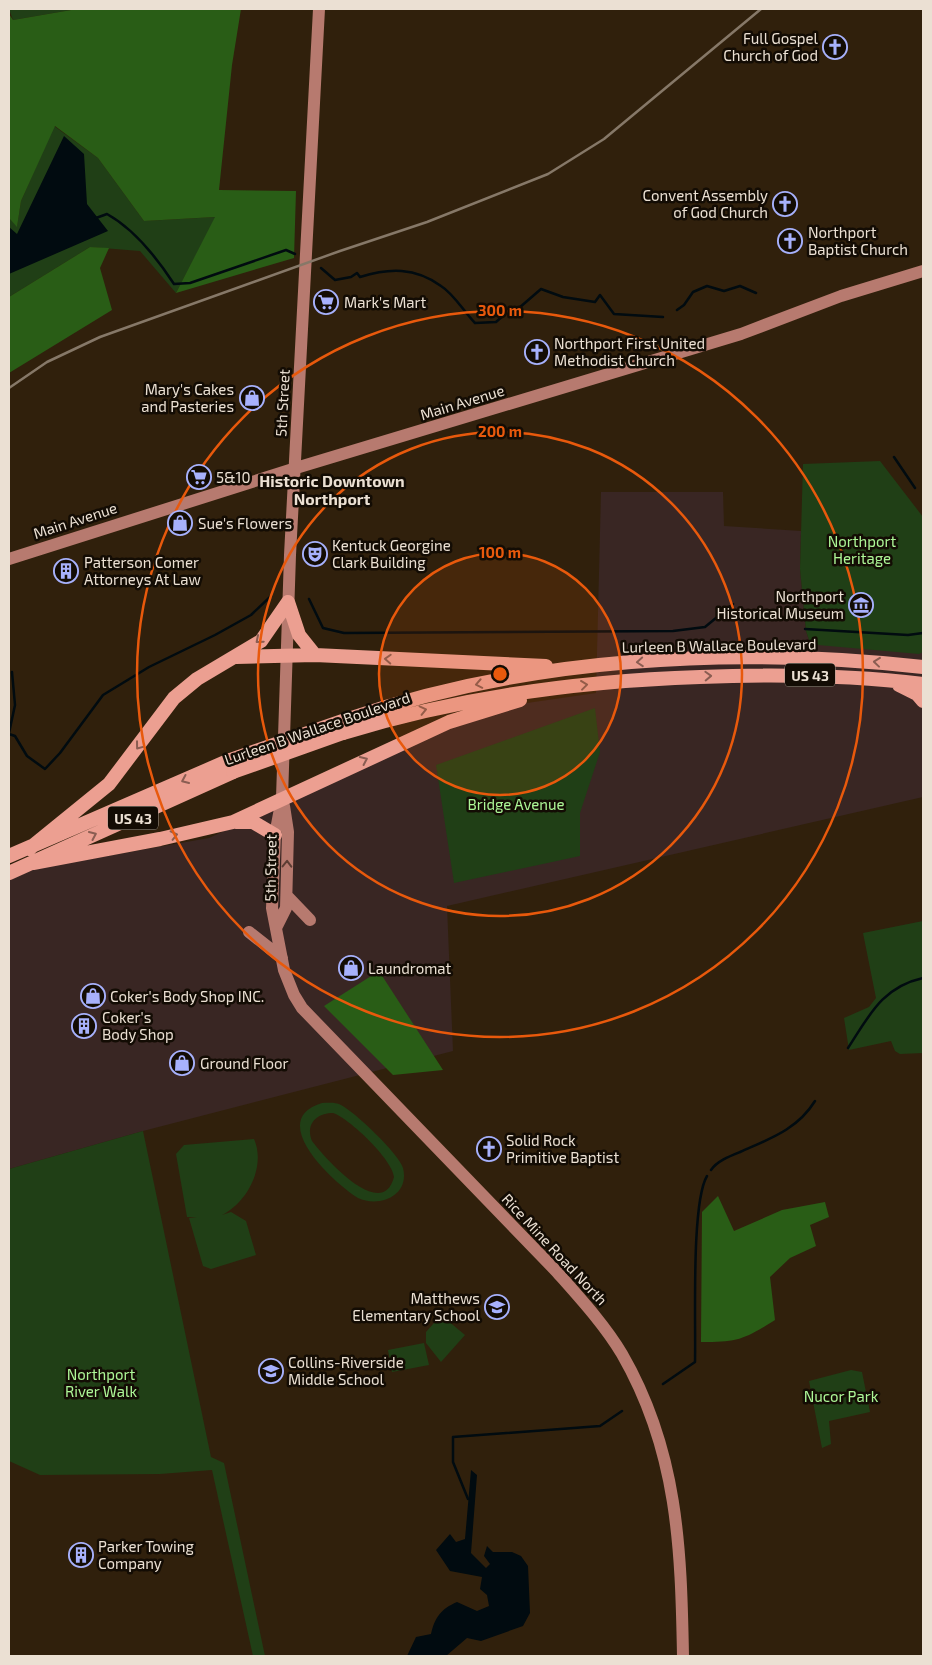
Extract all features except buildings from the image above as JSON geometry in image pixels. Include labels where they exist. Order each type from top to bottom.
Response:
[{"type":"highway","points":[[288,602],[299,635],[315,655]]},
{"type":"highway","points":[[28,849],[109,784],[174,698],[197,678],[236,658],[261,640],[288,602]]},
{"type":"highway","points":[[236,658],[315,655],[523,666],[594,666]]},
{"type":"highway","name":"Lurleen B Wallace Boulevard","points":[[9,856],[231,766],[344,727],[390,705],[436,694],[524,676],[594,666],[689,659],[831,659],[923,667]]},
{"type":"highway","name":"Lurleen B Wallace Boulevard","points":[[344,727],[488,697],[629,680],[792,674],[884,679],[923,684]]},
{"type":"highway","points":[[884,679],[917,694],[923,700]]},
{"type":"highway","points":[[33,863],[160,839],[233,822],[448,722],[552,688]]},
{"type":"highway","name":"Lurleen B Wallace Boulevard","points":[[9,872],[33,863],[231,766]]},
{"type":"highway","points":[[233,822],[253,822],[275,835]]},
{"type":"main road","name":"5th Street","points":[[277,926],[272,908],[275,835],[282,798],[288,602],[319,9]]},
{"type":"main road","name":"Main Avenue","points":[[9,559],[296,468],[741,334],[841,296],[923,271]]},
{"type":"main road","name":"5th Street","points":[[277,926],[286,908],[288,832],[282,798]]},
{"type":"main road","points":[[286,896],[310,920]]},
{"type":"main road","name":"Rice Mine Road North","points":[[277,926],[282,958],[294,995],[302,1008],[556,1271],[591,1310],[621,1354],[639,1387],[660,1440],[672,1490],[678,1528],[683,1656]]},
{"type":"main road","points":[[249,932],[282,958]]},
{"type":"shaded area","points":[[64,136],[84,154],[87,204],[108,231],[9,274],[9,227],[17,234]]},
{"type":"shaded area","points":[[601,492],[723,492],[724,526],[801,531],[800,569],[806,631],[809,640],[923,648],[923,797],[447,906],[453,1051],[143,1131],[9,1169],[9,873],[209,838],[486,709],[596,693]]},
{"type":"shaded area","points":[[471,1470],[477,1475],[471,1553],[486,1568],[490,1564],[484,1556],[487,1546],[493,1552],[512,1552],[521,1556],[528,1566],[530,1613],[523,1626],[481,1641],[467,1638],[446,1656],[407,1656],[416,1637],[431,1634],[439,1614],[451,1605],[457,1602],[477,1611],[489,1606],[487,1595],[480,1589],[482,1577],[450,1571],[436,1550],[450,1534],[456,1542],[465,1539]]},
{"type":"green space","points":[[9,9],[77,9],[13,20]]},
{"type":"green space","points":[[77,9],[241,9],[232,65],[219,190],[296,191],[294,258],[176,293],[215,217],[144,221],[98,158],[55,126],[21,201],[17,227],[9,218],[9,14],[13,20]]},
{"type":"green space","points":[[54,126],[98,158],[144,221],[216,217],[176,293],[140,251],[90,247],[9,297],[9,218],[17,226],[21,201]]},
{"type":"green space","points":[[90,247],[109,248],[100,268],[112,310],[9,373],[9,297]]},
{"type":"green space","name":"Northport Heritage","points":[[880,461],[923,517],[923,652],[919,654],[818,645],[809,640],[806,631],[800,569],[803,464]]},
{"type":"green space","name":"Bridge Avenue","points":[[595,708],[600,752],[580,813],[580,856],[454,883],[436,765]]},
{"type":"green space","points":[[923,921],[923,1053],[900,1054],[895,1051],[891,1041],[849,1050],[844,1018],[869,1007],[876,998],[863,933]]},
{"type":"green space","points":[[379,971],[443,1070],[393,1075],[324,1006]]},
{"type":"green space","points":[[322,1103],[336,1103],[348,1109],[366,1124],[394,1153],[403,1168],[404,1178],[402,1186],[397,1192],[383,1200],[366,1201],[358,1198],[334,1179],[321,1166],[302,1137],[300,1123],[306,1111]],"holes":[[[333,1113],[340,1116],[369,1140],[392,1170],[394,1177],[388,1189],[378,1193],[366,1190],[353,1182],[340,1172],[312,1141],[310,1129],[317,1117]]]},
{"type":"green space","name":"Northport River Walk","points":[[143,1131],[211,1457],[224,1463],[265,1656],[253,1656],[212,1470],[160,1474],[40,1475],[9,1461],[9,1169]]},
{"type":"green space","points":[[254,1139],[258,1160],[252,1182],[240,1201],[222,1215],[231,1212],[246,1221],[256,1255],[211,1269],[203,1266],[189,1218],[197,1217],[187,1217],[176,1154],[184,1145]]},
{"type":"green space","points":[[718,1196],[734,1231],[782,1210],[825,1202],[829,1217],[810,1225],[816,1246],[790,1258],[770,1277],[775,1320],[747,1336],[732,1340],[701,1342],[702,1212]]},
{"type":"green space","points":[[441,1315],[465,1335],[441,1362],[426,1343],[426,1332]]},
{"type":"green space","points":[[424,1343],[429,1365],[392,1372],[388,1350]]},
{"type":"green space","name":"Nucor Park","points":[[851,1370],[862,1372],[870,1412],[829,1421],[831,1444],[822,1448],[809,1381]]},
{"type":"waterway","points":[[96,218],[107,214],[136,236],[174,284],[190,283],[286,250],[295,254]]},
{"type":"waterway","points":[[321,268],[335,280],[351,277],[357,273],[360,277],[381,272],[412,272],[446,289],[475,323],[496,322],[505,314]]},
{"type":"waterway","points":[[677,310],[684,305],[693,292],[707,286],[724,291],[740,286],[756,293]]},
{"type":"waterway","points":[[519,308],[541,289],[563,297],[595,302],[600,295],[614,314],[663,317]]},
{"type":"waterway","points":[[894,457],[915,488]]},
{"type":"waterway","points":[[9,734],[15,736],[27,756],[45,769],[60,753],[103,695],[149,667],[251,615],[271,596]]},
{"type":"waterway","points":[[309,599],[323,628],[344,633],[673,631],[705,627],[733,604]]},
{"type":"waterway","points":[[805,629],[908,635],[923,633]]},
{"type":"waterway","points":[[9,733],[15,705],[12,672]]},
{"type":"waterway","points":[[848,1048],[878,1004],[897,988],[923,978]]},
{"type":"waterway","points":[[711,1170],[724,1159],[782,1133],[800,1119],[815,1101]]},
{"type":"waterway","points":[[663,1384],[695,1362],[696,1237],[702,1190],[707,1176]]},
{"type":"waterway","points":[[468,1499],[453,1462],[453,1437],[600,1426],[622,1411]]},
{"type":"railway","points":[[9,388],[47,362],[100,337],[340,251],[427,222],[548,174],[604,139],[761,9]]},
{"type":"place","name":"Full Gospel Church of God","points":[[835,47]]},
{"type":"place","name":"Convent Assembly of God Church","points":[[785,204]]},
{"type":"place","name":"Northport Baptist Church","points":[[790,241]]},
{"type":"place","name":"Mark's Mart","points":[[326,302]]},
{"type":"place","name":"Northport First United Methodist Church","points":[[537,352]]},
{"type":"place","name":"Mary's Cakes and Pasteries","points":[[252,398]]},
{"type":"place","name":"5&10","points":[[199,477]]},
{"type":"place","name":"Sue's Flowers","points":[[180,523]]},
{"type":"place","name":"Kentuck Georgine Clark Building","points":[[315,554]]},
{"type":"place","name":"Patterson Comer Attorneys At Law","points":[[66,571]]},
{"type":"place","name":"Northport Historical Museum","points":[[861,605]]},
{"type":"place","name":"Laundromat","points":[[351,968]]},
{"type":"place","name":"Coker's Body Shop INC.","points":[[93,996]]},
{"type":"place","name":"Coker's Body Shop","points":[[84,1026]]},
{"type":"place","name":"Ground Floor","points":[[182,1063]]},
{"type":"place","name":"Solid Rock Primitive Baptist","points":[[489,1149]]},
{"type":"place","name":"Matthews Elementary School","points":[[497,1307]]},
{"type":"place","name":"Collins-Riverside Middle School","points":[[271,1371]]},
{"type":"place","name":"Parker Towing Company","points":[[81,1555]]},
{"type":"district","name":"Historic Downtown Northport","points":[[332,489]]}]
